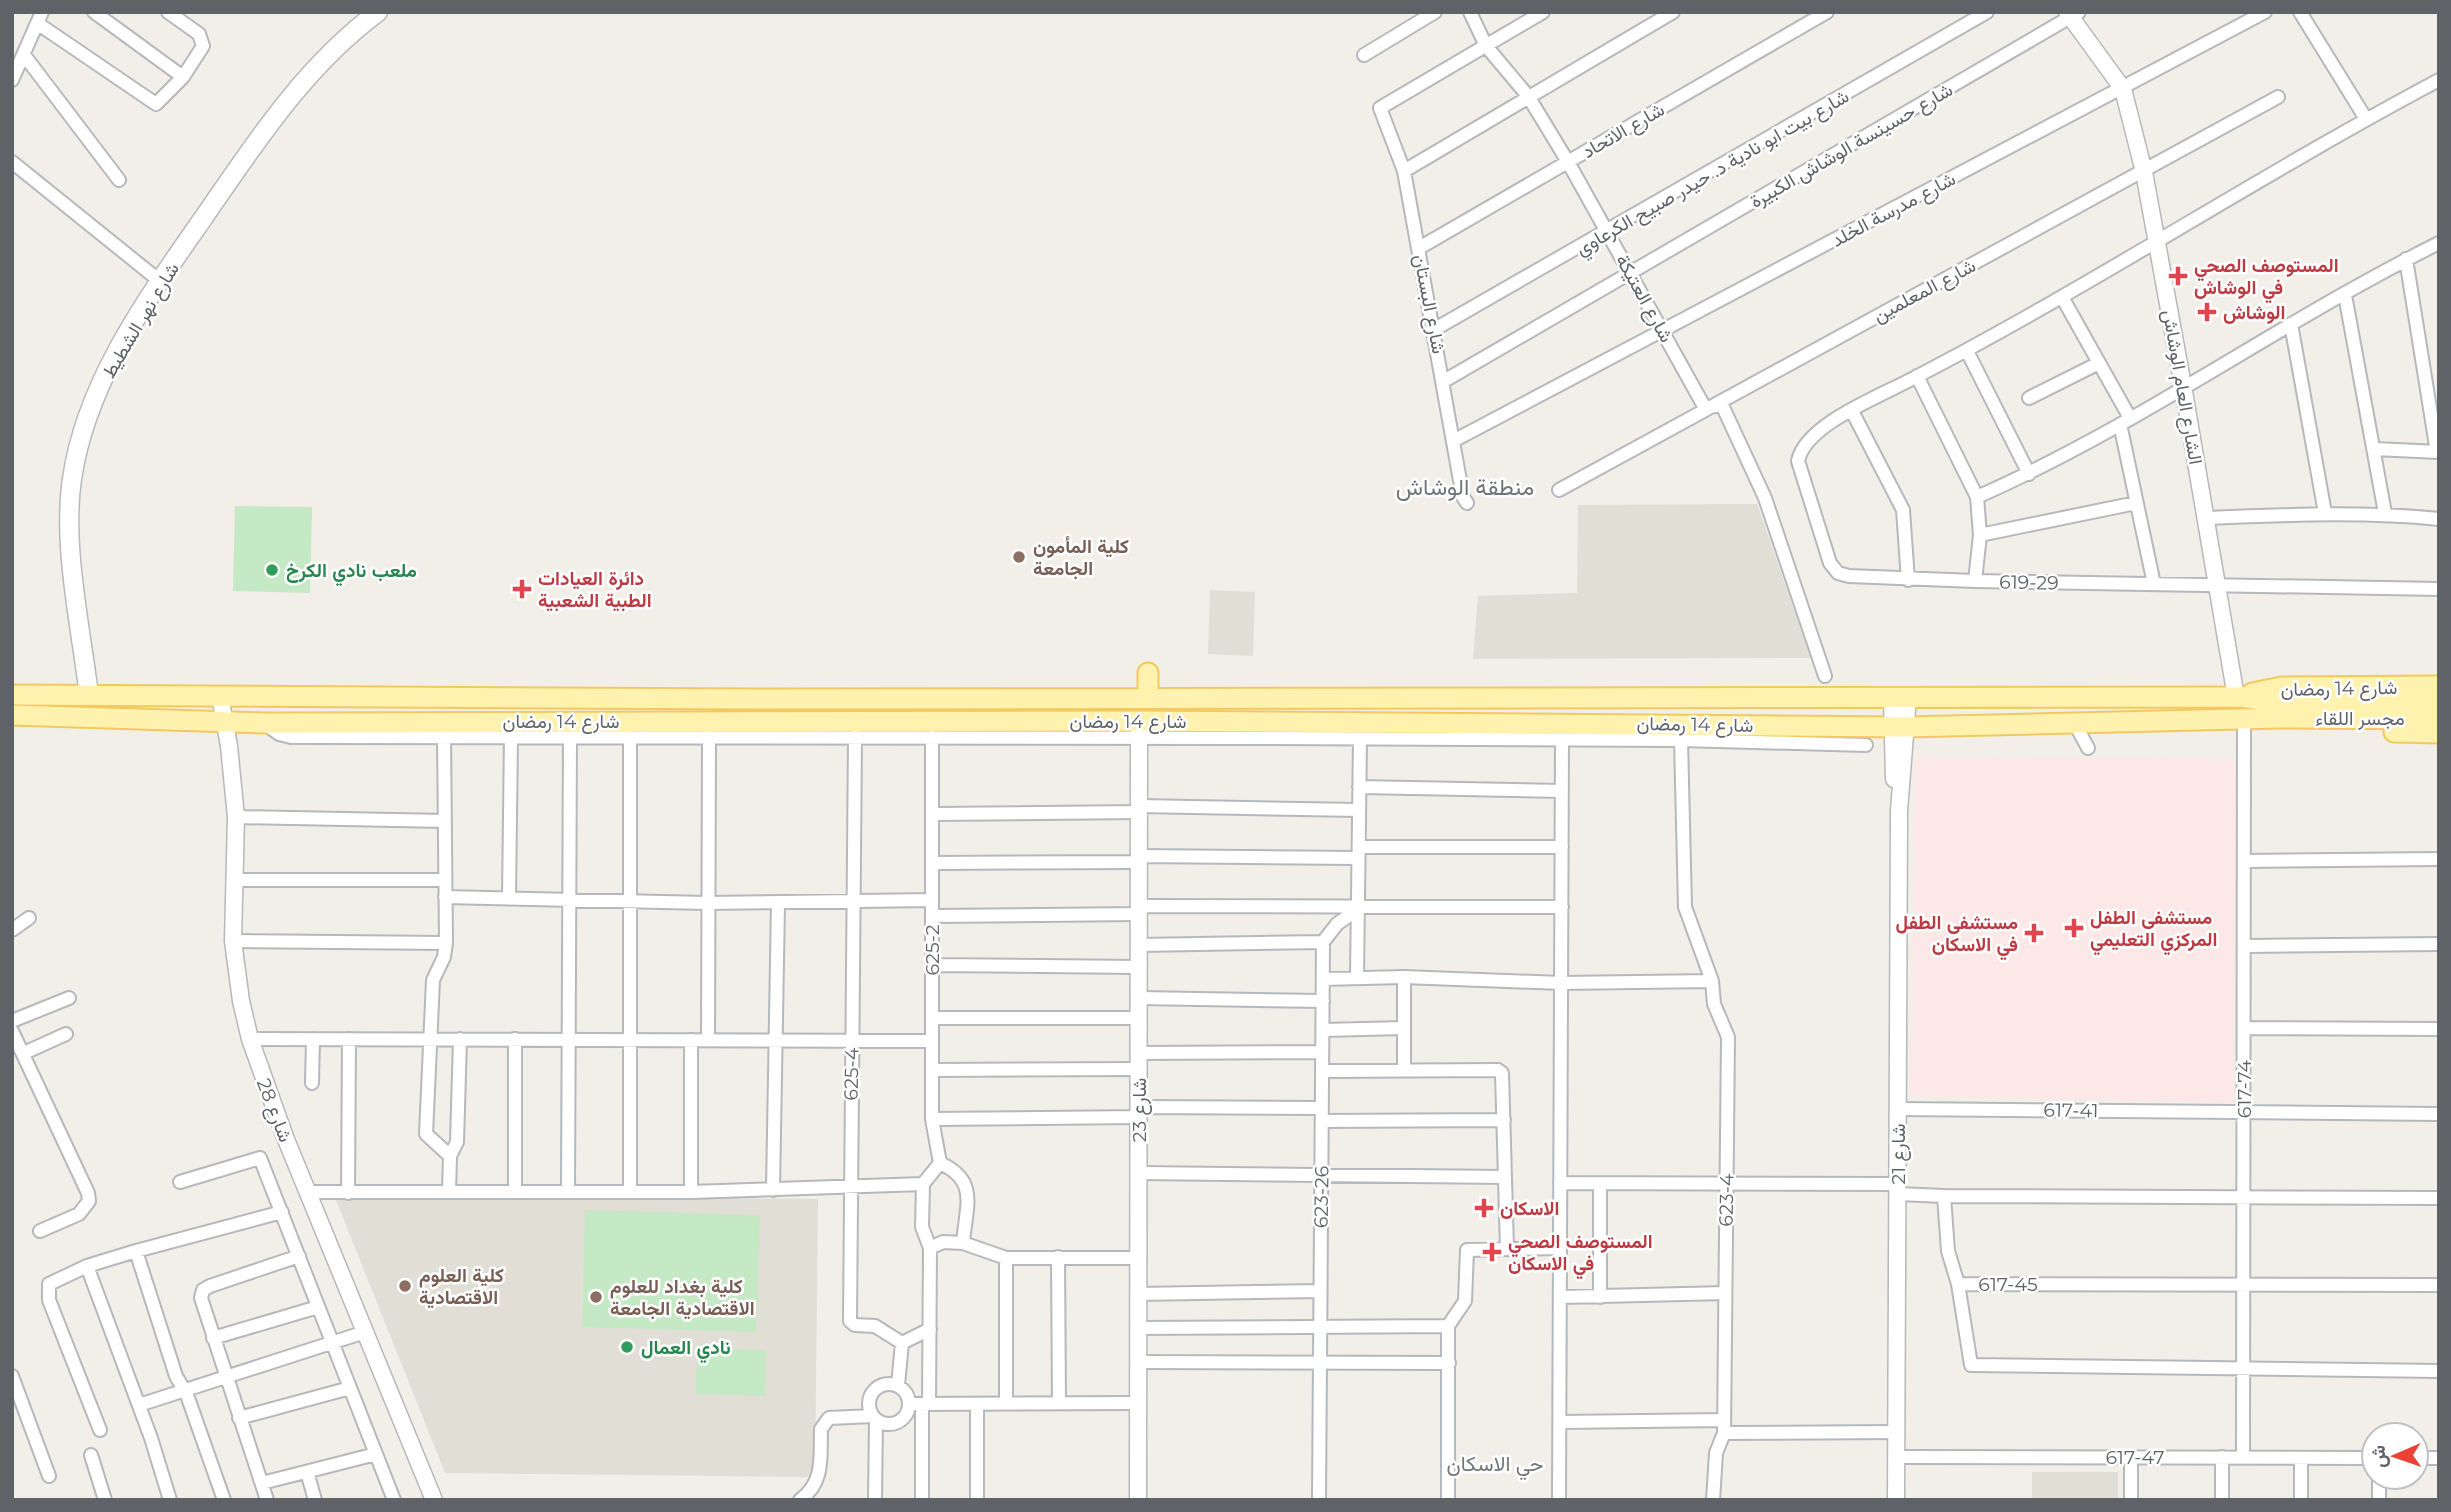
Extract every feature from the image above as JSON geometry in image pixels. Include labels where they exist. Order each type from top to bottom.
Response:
[{"type":"main road","name":"شارع نهر الشطيط","points":[[89,695],[69,534],[73,472],[88,418],[112,362],[161,282],[276,115],[338,46],[378,12]]},
{"type":"main road","points":[[1148,673],[1148,697]]},
{"type":"main road","name":"شارع 14 رمضان","points":[[2239,697],[2258,690],[2282,687],[2439,686]]},
{"type":"main road","name":"شارع 14 رمضان","points":[[12,695],[2239,697],[2281,710]]},
{"type":"main road","name":"مجسر اللقاء","points":[[2281,710],[2439,704]]},
{"type":"main road","name":"شارع 14 رمضان","points":[[18,719],[264,723],[1044,721],[1139,729],[1257,730],[2076,724],[2244,720],[2281,710]]},
{"type":"main road","name":"مجسر اللقاء","points":[[2281,710],[2439,719]]},
{"type":"main road","name":"شارع 14 رمضان","points":[[2244,720],[2257,726],[2280,729],[2439,733]]},
{"type":"main road","points":[[406,721],[435,736]]},
{"type":"main road","points":[[1014,738],[1044,721]]},
{"type":"main road","points":[[1746,742],[1766,725]]},
{"type":"street","points":[[94,12],[183,77]]},
{"type":"street","points":[[12,80],[19,58],[40,18],[156,104],[183,77],[203,47],[203,38],[168,12]]},
{"type":"street","points":[[1364,55],[1435,12]]},
{"type":"street","name":"شارع العتيکة","points":[[1470,12],[1486,46],[1528,96],[1568,162],[1705,408]]},
{"type":"street","points":[[1486,46],[1544,12]]},
{"type":"street","points":[[1404,171],[1673,12]]},
{"type":"street","name":"شارع الاتحاد","points":[[1419,248],[1827,12]]},
{"type":"street","name":"شارع بيت ابو نادية د. حيدر صبيح الكرعاوي","points":[[1435,329],[1608,233],[1987,12]]},
{"type":"street","name":"شارع مدرسة الخلد","points":[[1455,440],[2265,12]]},
{"type":"street","points":[[2300,12],[2366,119]]},
{"type":"street","name":"الشارع العام الوشاش","points":[[2072,14],[2123,89],[2144,172],[2239,697]]},
{"type":"street","name":"شارع حسينسة الوشاش الكبيرة","points":[[1444,381],[2072,14]]},
{"type":"street","name":"شارع البستان","points":[[1467,503],[1463,497],[1435,329],[1404,171],[1380,108],[1486,46]]},
{"type":"street","points":[[19,58],[119,180]]},
{"type":"street","points":[[1908,580],[1903,510],[1852,411],[1967,351],[2366,119],[2439,80]]},
{"type":"street","name":"شارع المعلمين","points":[[1559,490],[2277,97]]},
{"type":"street","points":[[12,162],[161,282]]},
{"type":"street","points":[[1977,497],[2029,474],[2406,259],[2439,243]]},
{"type":"street","points":[[2375,449],[2438,452],[2406,259]]},
{"type":"street","points":[[2345,295],[2385,513]]},
{"type":"street","points":[[2062,297],[2099,363],[2125,421],[2136,503],[2154,584]]},
{"type":"street","points":[[2291,324],[2325,513]]},
{"type":"street","points":[[1967,351],[2029,474]]},
{"type":"street","points":[[2029,398],[2099,363]]},
{"type":"street","points":[[1917,376],[1977,497],[1980,535],[1975,582]]},
{"type":"street","points":[[1705,408],[1722,405],[1765,498],[1825,676]]},
{"type":"street","name":"619-29","points":[[1852,411],[1807,438],[1798,461],[1830,563],[1838,573],[1908,580],[1975,582],[2439,589]]},
{"type":"street","points":[[1980,535],[2136,503]]},
{"type":"street","points":[[2206,518],[2385,513],[2439,519]]},
{"type":"street","name":"شارع 28","points":[[220,696],[236,817],[233,941],[241,1002],[250,1038],[267,1090],[434,1500]]},
{"type":"street","name":"شارع 21","points":[[1896,1500],[1900,697]]},
{"type":"street","name":"617-74","points":[[2243,1458],[2246,946],[2244,720]]},
{"type":"street","points":[[264,723],[273,731],[291,737],[1014,738],[1139,729]]},
{"type":"street","points":[[2076,724],[2088,748]]},
{"type":"street","name":"شارع 23","points":[[1138,1500],[1139,729]]},
{"type":"street","points":[[1257,730],[1360,739],[1681,740],[1866,745]]},
{"type":"street","points":[[435,736],[445,821],[446,943],[444,957],[433,980],[426,1134],[450,1156]]},
{"type":"street","points":[[509,898],[511,736]]},
{"type":"street","points":[[568,1192],[570,736]]},
{"type":"street","points":[[630,737],[630,1192]]},
{"type":"street","points":[[708,1040],[709,737]]},
{"type":"street","name":"625-4","points":[[855,737],[849,1186],[850,1321],[855,1325],[875,1326],[902,1343]]},
{"type":"street","name":"625-2","points":[[932,737],[932,1119],[940,1163]]},
{"type":"street","points":[[1357,978],[1360,739]]},
{"type":"street","points":[[1559,1500],[1562,740]]},
{"type":"street","name":"623-4","points":[[1681,740],[1685,907],[1712,981],[1714,1004],[1728,1037],[1724,1427],[1716,1453],[1713,1500]]},
{"type":"street","points":[[1359,787],[1562,791]]},
{"type":"street","points":[[932,814],[1139,809],[1359,810]]},
{"type":"street","points":[[236,817],[445,821]]},
{"type":"street","points":[[932,863],[1562,847]]},
{"type":"street","points":[[2246,861],[2439,859]]},
{"type":"street","points":[[234,880],[445,880]]},
{"type":"street","points":[[445,897],[778,903],[932,900]]},
{"type":"street","points":[[773,1190],[778,903]]},
{"type":"street","points":[[932,916],[1139,910],[1562,907]]},
{"type":"street","points":[[1139,945],[1323,942],[1337,924],[1358,909]]},
{"type":"street","points":[[12,930],[29,918]]},
{"type":"street","points":[[233,941],[446,943]]},
{"type":"street","name":"623-26","points":[[1319,1500],[1323,942]]},
{"type":"street","points":[[2246,946],[2439,944]]},
{"type":"street","points":[[932,965],[1139,967]]},
{"type":"street","points":[[1323,979],[1404,978],[1561,983],[1712,981]]},
{"type":"street","points":[[1404,978],[1404,1071]]},
{"type":"street","points":[[12,1021],[69,998]]},
{"type":"street","points":[[1139,998],[1323,1001]]},
{"type":"street","points":[[932,1018],[1139,1018]]},
{"type":"street","points":[[1323,1030],[1404,1028]]},
{"type":"street","points":[[2245,1028],[2439,1029]]},
{"type":"street","points":[[12,1031],[89,1201],[79,1214],[40,1231]]},
{"type":"street","points":[[24,1053],[65,1034]]},
{"type":"street","points":[[250,1038],[932,1041]]},
{"type":"street","points":[[312,1083],[313,1039]]},
{"type":"street","points":[[348,1192],[349,1039]]},
{"type":"street","points":[[449,1192],[450,1156],[457,1142],[460,1039]]},
{"type":"street","points":[[515,1039],[515,1192]]},
{"type":"street","points":[[691,1040],[691,1192]]},
{"type":"street","points":[[932,1070],[1322,1052]]},
{"type":"street","points":[[1322,1071],[1498,1070],[1504,1079],[1507,1249]]},
{"type":"street","name":"617-41","points":[[1898,1109],[2439,1114]]},
{"type":"street","points":[[932,1119],[1139,1112],[1504,1119]]},
{"type":"street","points":[[180,1182],[260,1158],[394,1500]]},
{"type":"street","points":[[922,1500],[920,1404],[930,1329],[930,1248],[924,1240],[922,1227],[923,1184],[940,1163],[957,1170],[965,1179],[967,1189],[963,1243]]},
{"type":"street","points":[[1139,1174],[1505,1177]]},
{"type":"street","points":[[1560,1183],[1897,1189],[1944,1196],[2439,1198]]},
{"type":"street","points":[[1600,1183],[1600,1297]]},
{"type":"street","points":[[309,1192],[691,1192],[923,1184]]},
{"type":"street","points":[[1944,1196],[1948,1251],[1958,1284]]},
{"type":"street","points":[[100,1430],[48,1292],[49,1284],[54,1279],[88,1266],[136,1251],[282,1212]]},
{"type":"street","points":[[930,1248],[943,1242],[963,1243],[1006,1258],[1139,1258]]},
{"type":"street","points":[[1448,1500],[1448,1326],[1465,1301],[1467,1250],[1560,1248]]},
{"type":"street","points":[[136,1251],[176,1376],[184,1390],[224,1500]]},
{"type":"street","points":[[267,1500],[202,1306],[203,1290],[299,1256]]},
{"type":"street","points":[[1058,1257],[1059,1403]]},
{"type":"street","points":[[1006,1258],[1006,1404]]},
{"type":"street","points":[[88,1266],[139,1405],[170,1500]]},
{"type":"street","name":"617-45","points":[[2243,1369],[1971,1365],[1958,1284],[2439,1286]]},
{"type":"street","points":[[1139,1294],[1320,1291]]},
{"type":"street","points":[[1560,1297],[1725,1293]]},
{"type":"street","points":[[213,1338],[318,1307]]},
{"type":"street","points":[[1138,1328],[1448,1326]]},
{"type":"street","points":[[898,1385],[902,1343],[930,1329]]},
{"type":"street","points":[[139,1405],[365,1332]]},
{"type":"street","points":[[1138,1362],[1449,1363]]},
{"type":"street","points":[[2243,1369],[2439,1371]]},
{"type":"street","points":[[12,1376],[50,1476]]},
{"type":"street","points":[[875,1500],[875,1418],[869,1403],[873,1391],[885,1384],[898,1385],[920,1404],[1138,1403]]},
{"type":"street","points":[[240,1418],[350,1388]]},
{"type":"street","points":[[800,1500],[812,1491],[820,1478],[821,1429],[829,1418],[875,1418],[895,1424],[920,1404]]},
{"type":"street","points":[[977,1404],[977,1500]]},
{"type":"street","points":[[1560,1422],[1897,1432]]},
{"type":"street","points":[[262,1483],[376,1454]]},
{"type":"street","points":[[91,1455],[105,1500]]},
{"type":"street","name":"617-47","points":[[1896,1457],[2360,1458]]},
{"type":"street","points":[[2131,1457],[2131,1500]]},
{"type":"street","points":[[2222,1457],[2222,1500]]},
{"type":"street","points":[[2301,1458],[2301,1500]]},
{"type":"street","points":[[307,1472],[315,1500]]},
{"type":"shaded area","points":[[1757,504],[1811,658],[1473,659],[1478,596],[1577,593],[1578,505]]},
{"type":"shaded area","points":[[1210,590],[1255,592],[1253,656],[1208,654]]},
{"type":"shaded area","name":"مستشفى الطفل المركزي التعليمي","points":[[1915,757],[2237,759],[2233,1103],[1911,1096]]},
{"type":"shaded area","name":"كلية بغداد للعلوم الاقتصادية الجامعة","points":[[334,1195],[818,1199],[815,1477],[445,1473]]},
{"type":"shaded area","points":[[2032,1472],[2118,1472],[2118,1500],[2032,1500]]},
{"type":"green space","points":[[235,506],[312,507],[310,593],[233,591]]},
{"type":"green space","points":[[585,1210],[760,1215],[756,1332],[582,1327]]},
{"type":"green space","points":[[697,1348],[766,1350],[765,1396],[696,1394]]},
{"type":"place","name":"المستوصف الصحي في الوشاش","points":[[2178,276]]},
{"type":"place","name":"الوشاش","points":[[2207,312]]},
{"type":"place","name":"كلية المأمون الجامعة","points":[[1019,557]]},
{"type":"place","name":"ملعب نادي الكرخ","points":[[272,570]]},
{"type":"place","name":"دائرة العيادات الطبية الشعبية","points":[[522,589]]},
{"type":"place","name":"مستشفى الطفل المركزي التعليمي","points":[[2074,928]]},
{"type":"place","name":"مستشفى الطفل في الاسكان","points":[[2034,933]]},
{"type":"place","name":"الاسكان","points":[[1484,1208]]},
{"type":"place","name":"المستوصف الصحي في الاسكان","points":[[1492,1252]]},
{"type":"place","name":"كلية العلوم الاقتصادية","points":[[405,1286]]},
{"type":"place","name":"كلية بغداد للعلوم الاقتصادية الجامعة","points":[[596,1297]]},
{"type":"place","name":"نادي العمال","points":[[627,1347]]},
{"type":"district","name":"منطقة الوشاش","points":[[1465,487]]},
{"type":"district","name":"حي الاسكان","points":[[1495,1464]]}]
